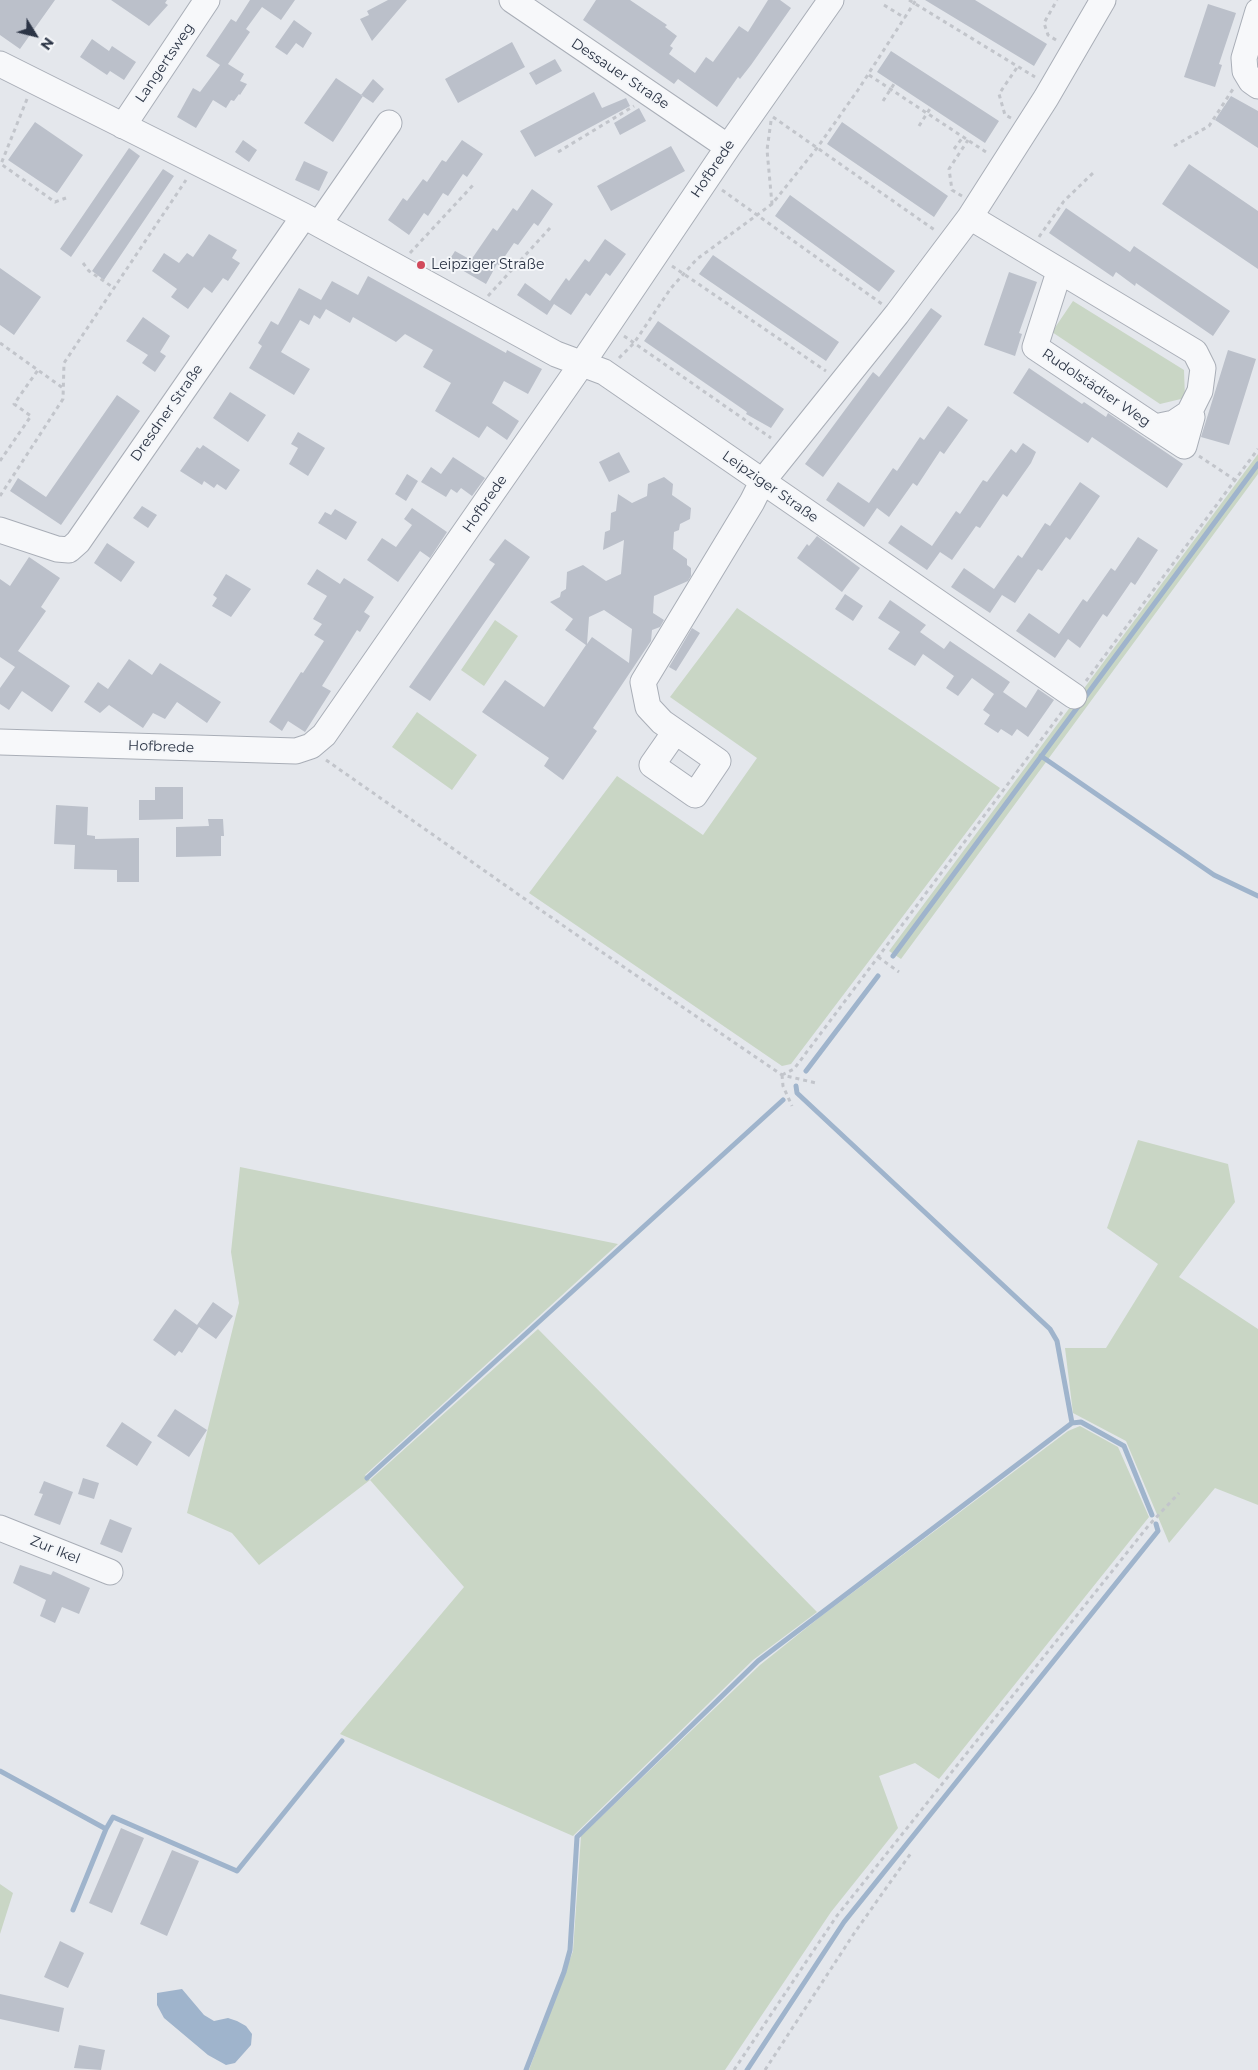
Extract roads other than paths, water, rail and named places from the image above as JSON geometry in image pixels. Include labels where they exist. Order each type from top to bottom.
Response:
[{"type":"street","name":"Langertsweg","points":[[123,126],[207,0]]},
{"type":"street","name":"Dessauer Straße","points":[[512,0],[728,147]]},
{"type":"street","name":"Hofbrede","points":[[0,742],[296,751],[311,746],[324,735],[592,368],[728,147],[831,0]]},
{"type":"street","points":[[675,732],[648,707],[643,682],[752,502],[762,482],[897,314],[973,211],[1052,88],[1103,0]]},
{"type":"street","points":[[1251,79],[1244,58],[1258,11]]},
{"type":"street","name":"Leipziger Straße","points":[[0,64],[311,220],[556,354],[592,368],[1074,696]]},
{"type":"street","name":"Dresdner Straße","points":[[0,530],[57,549],[69,550],[78,542],[311,220],[389,123]]},
{"type":"street","points":[[973,211],[1028,253],[1059,272],[1075,278],[1195,352],[1203,368],[1200,391],[1189,413],[1192,417],[1184,446],[1155,427]]},
{"type":"street","name":"Rudolstädter Weg","points":[[1059,272],[1035,347],[1155,427],[1174,423],[1189,413]]},
{"type":"street","name":"Zur Ikel","points":[[0,1528],[110,1572]]},
{"type":"water","points":[[182,1989],[204,2015],[214,2021],[228,2018],[237,2021],[246,2026],[252,2034],[251,2045],[235,2063],[226,2065],[208,2055],[164,2018],[157,2005],[157,1993]]},
{"type":"waterway","points":[[893,956],[1258,464]]},
{"type":"waterway","points":[[1041,756],[1214,875],[1258,896]]},
{"type":"waterway","points":[[806,1071],[878,976]]},
{"type":"waterway","points":[[796,1086],[797,1093],[1050,1329],[1057,1341],[1072,1423]]},
{"type":"waterway","points":[[367,1478],[783,1100]]},
{"type":"waterway","points":[[526,2070],[564,1972],[570,1950],[577,1837],[758,1661],[1072,1423],[1081,1422],[1124,1446],[1152,1515]]},
{"type":"waterway","points":[[747,2070],[844,1922],[1158,1531],[1156,1524]]},
{"type":"waterway","points":[[106,1829],[113,1817],[237,1871],[342,1741]]},
{"type":"waterway","points":[[0,1771],[106,1829],[73,1910]]},
{"type":"place","name":"Leipziger Straße","points":[[421,265]]}]
